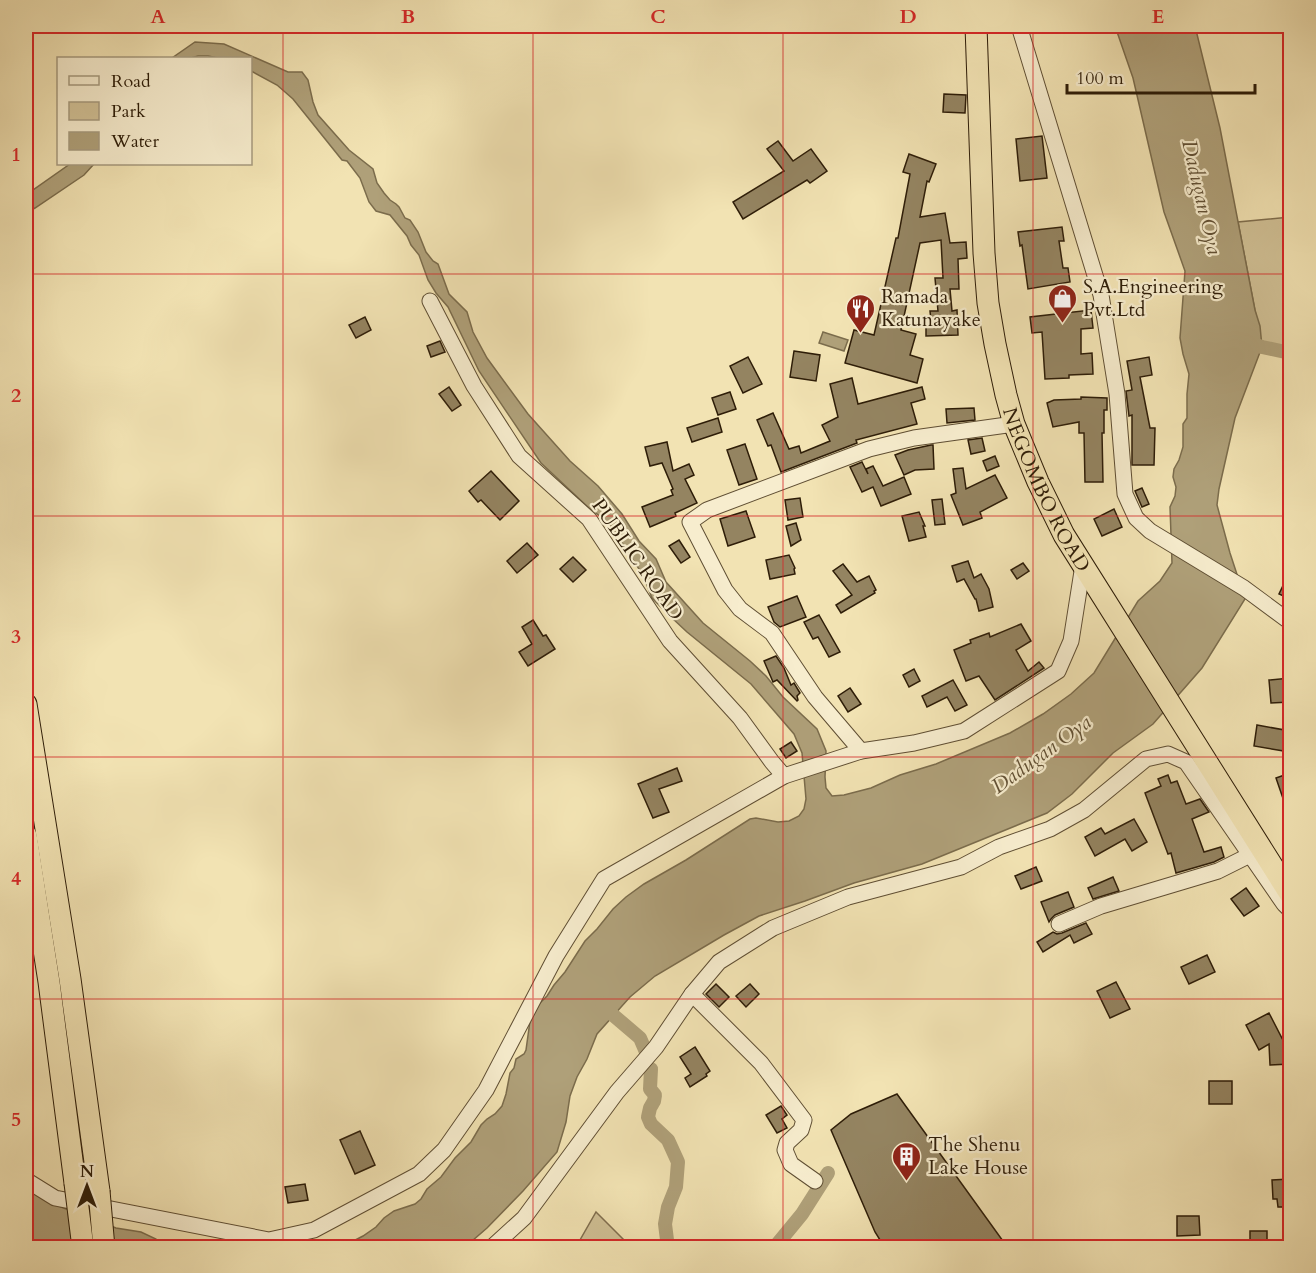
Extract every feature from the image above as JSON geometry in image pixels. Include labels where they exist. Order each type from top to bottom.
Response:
[{"type":"highway","name":"NEGOMBO ROAD","points":[[976,26],[984,253],[988,303],[1000,367],[1014,424],[1026,457],[1064,535],[1083,565],[1107,595]]},
{"type":"highway","name":"NEGOMBO ROAD","points":[[987,26],[1000,301],[1010,358],[1025,421],[1049,479],[1107,595],[1188,720],[1290,869]]},
{"type":"highway","points":[[26,704],[70,979],[99,1191],[104,1248]]},
{"type":"highway","name":"NEGOMBO ROAD","points":[[1188,720],[1290,894]]},
{"type":"highway","points":[[26,835],[49,982],[82,1248]]},
{"type":"street","points":[[1019,26],[1101,295],[1117,394],[1125,494],[1136,518],[1150,531],[1244,588],[1290,622]]},
{"type":"street","name":"PUBLIC ROAD","points":[[430,301],[474,387],[519,456],[589,519],[670,641],[740,718],[772,762],[791,773]]},
{"type":"street","points":[[861,751],[814,697],[772,633],[740,609],[725,590],[690,522],[707,510],[869,449],[914,438],[1014,424]]},
{"type":"street","points":[[26,1180],[55,1198],[269,1240],[314,1230],[409,1180],[419,1174],[444,1150],[486,1090],[556,956],[604,879],[791,773],[861,751],[914,743],[964,731],[1058,671],[1071,641],[1083,565]]},
{"type":"street","points":[[491,1248],[524,1218],[617,1092],[656,1047],[692,994],[719,962],[773,928],[848,897],[961,867],[999,848],[1050,829],[1084,810],[1146,759],[1168,754],[1186,762],[1290,910]]},
{"type":"street","points":[[1059,924],[1101,906],[1218,871],[1250,855]]},
{"type":"street","points":[[692,994],[761,1063],[804,1120],[801,1130],[787,1143],[785,1150],[791,1164],[814,1181]]},
{"type":"green space","points":[[1290,217],[1290,353],[1262,347],[1238,222]]},
{"type":"green space","points":[[596,1212],[631,1247],[576,1247]]},
{"type":"water","name":"Dadugan Oya","points":[[1115,26],[1195,26],[1220,128],[1260,326],[1262,347],[1235,418],[1217,505],[1245,599],[1202,668],[1153,724],[1113,753],[1072,794],[1047,813],[922,864],[854,883],[759,916],[655,976],[630,997],[597,1034],[570,1096],[566,1122],[557,1152],[523,1191],[465,1247],[342,1247],[376,1227],[394,1211],[415,1204],[421,1199],[427,1189],[441,1177],[471,1142],[481,1125],[502,1106],[510,1073],[516,1059],[526,1050],[530,1021],[540,1003],[565,972],[585,941],[613,909],[644,884],[750,819],[778,822],[789,821],[799,816],[804,809],[806,799],[802,753],[794,734],[751,684],[687,632],[652,598],[643,575],[609,523],[589,508],[541,463],[479,371],[448,307],[428,280],[419,255],[407,236],[390,215],[376,211],[369,202],[360,178],[347,161],[342,160],[293,99],[277,85],[252,72],[252,57],[173,57],[195,42],[224,44],[288,72],[302,72],[308,80],[318,115],[349,150],[373,169],[377,183],[384,193],[399,207],[405,218],[410,220],[426,252],[438,264],[449,294],[467,312],[473,332],[487,358],[528,414],[622,514],[639,541],[656,559],[666,582],[703,623],[750,661],[817,729],[826,751],[826,788],[832,796],[871,788],[900,775],[936,764],[1010,733],[1043,714],[1071,694],[1094,673],[1138,601],[1160,581],[1172,563],[1170,507],[1176,487],[1173,477],[1174,469],[1183,447],[1183,424],[1187,418],[1189,374],[1180,338],[1185,271],[1164,212],[1133,78]]},
{"type":"water","points":[[69,165],[93,165],[84,175],[26,213],[26,195]]},
{"type":"water","points":[[823,332],[848,340],[844,351],[819,343]]},
{"type":"water","points":[[26,1186],[61,1207],[116,1228],[141,1232],[156,1239],[162,1247],[26,1247]]},
{"type":"building","points":[[944,94],[966,95],[965,113],[943,112]]},
{"type":"building","points":[[1042,136],[1047,178],[1020,181],[1016,139]]},
{"type":"building","points":[[778,141],[793,161],[811,149],[827,171],[810,183],[807,180],[743,219],[733,202],[784,171],[767,149]]},
{"type":"building","points":[[909,154],[936,164],[929,182],[927,181],[920,217],[945,213],[950,243],[966,242],[967,258],[958,259],[959,289],[950,289],[952,311],[957,310],[958,335],[926,336],[926,321],[931,321],[930,311],[938,311],[935,278],[943,278],[941,240],[920,243],[901,330],[916,334],[910,355],[923,359],[917,383],[845,363],[854,330],[874,335],[896,238],[898,238],[910,174],[903,172]]},
{"type":"building","points":[[1062,227],[1064,241],[1059,241],[1063,268],[1068,268],[1070,282],[1028,289],[1018,232]]},
{"type":"building","points":[[1091,310],[1093,328],[1081,329],[1081,354],[1092,353],[1093,374],[1045,379],[1042,332],[1032,333],[1030,317]]},
{"type":"building","points":[[365,317],[371,330],[356,338],[349,325]]},
{"type":"building","points":[[440,341],[445,352],[431,357],[427,346]]},
{"type":"building","points":[[794,351],[820,355],[816,381],[790,377]]},
{"type":"building","points":[[748,357],[762,384],[743,393],[730,366]]},
{"type":"building","points":[[1149,357],[1152,375],[1140,377],[1150,428],[1155,428],[1154,465],[1132,465],[1132,415],[1129,416],[1126,391],[1132,390],[1127,361]]},
{"type":"building","points":[[852,378],[858,404],[922,387],[925,399],[911,403],[917,424],[856,440],[857,443],[781,472],[771,445],[768,446],[757,420],[773,413],[789,449],[799,446],[801,453],[830,441],[822,425],[838,417],[830,384]]},
{"type":"building","points":[[449,387],[461,405],[452,411],[439,394]]},
{"type":"building","points":[[730,392],[736,409],[718,415],[712,398]]},
{"type":"building","points":[[1081,397],[1107,398],[1107,410],[1104,410],[1104,433],[1102,433],[1103,482],[1085,482],[1084,433],[1079,433],[1079,422],[1053,427],[1047,403],[1054,400],[1081,399]]},
{"type":"building","points":[[974,408],[975,420],[947,423],[946,409]]},
{"type":"building","points":[[718,418],[722,432],[692,442],[687,428]]},
{"type":"building","points":[[982,438],[985,451],[971,454],[968,440]]},
{"type":"building","points":[[667,442],[673,471],[689,464],[694,475],[685,479],[697,503],[675,513],[676,516],[650,527],[642,507],[673,495],[671,490],[673,489],[662,463],[650,466],[645,447]]},
{"type":"building","points":[[745,444],[757,479],[739,485],[727,450]]},
{"type":"building","points":[[933,445],[934,469],[915,470],[904,475],[895,455]]},
{"type":"building","points":[[995,456],[999,466],[987,471],[983,461]]},
{"type":"building","points":[[862,462],[868,474],[866,469],[873,466],[883,486],[904,477],[911,494],[881,506],[873,487],[862,492],[850,467]]},
{"type":"building","points":[[963,468],[966,489],[995,475],[1007,498],[980,512],[982,518],[963,525],[951,495],[956,493],[953,469]]},
{"type":"building","points":[[491,471],[519,501],[500,520],[481,500],[478,502],[469,491]]},
{"type":"building","points":[[1142,488],[1149,504],[1142,507],[1135,491]]},
{"type":"building","points":[[800,498],[803,517],[788,520],[785,500]]},
{"type":"building","points":[[942,499],[945,524],[935,525],[932,500]]},
{"type":"building","points":[[1114,509],[1122,527],[1102,536],[1094,519]]},
{"type":"building","points":[[746,511],[755,537],[728,546],[720,519]]},
{"type":"building","points":[[919,512],[925,526],[923,526],[926,537],[909,541],[902,516]]},
{"type":"building","points":[[796,523],[801,540],[791,546],[786,526]]},
{"type":"building","points":[[679,540],[690,557],[681,563],[669,546]]},
{"type":"building","points":[[527,543],[538,555],[517,573],[507,561]]},
{"type":"building","points":[[789,555],[795,568],[795,574],[770,579],[766,560]]},
{"type":"building","points":[[573,557],[586,570],[573,582],[560,569]]},
{"type":"building","points":[[968,561],[974,578],[981,574],[989,589],[993,607],[979,611],[976,599],[964,579],[957,582],[952,566]]},
{"type":"building","points":[[1023,563],[1029,571],[1017,579],[1011,570]]},
{"type":"building","points":[[843,564],[857,582],[869,576],[876,590],[875,593],[841,613],[836,605],[852,595],[833,571]]},
{"type":"building","points":[[1290,571],[1290,599],[1279,594]]},
{"type":"building","points":[[797,596],[806,617],[780,627],[774,622],[768,607]]},
{"type":"building","points":[[819,615],[840,652],[829,657],[818,637],[813,639],[804,622]]},
{"type":"building","points":[[533,620],[555,649],[528,666],[519,652],[532,644],[522,627]]},
{"type":"building","points":[[1021,624],[1031,641],[1016,650],[1028,671],[1039,662],[1044,668],[995,700],[979,676],[966,681],[954,650],[971,643],[970,640],[989,633],[990,637]]},
{"type":"building","points":[[776,656],[791,685],[794,683],[800,693],[797,701],[777,680],[773,682],[764,661]]},
{"type":"building","points":[[914,669],[920,681],[909,687],[903,675]]},
{"type":"building","points":[[1290,678],[1290,702],[1271,703],[1269,680]]},
{"type":"building","points":[[953,680],[967,705],[955,711],[947,697],[927,707],[922,696]]},
{"type":"building","points":[[850,688],[861,704],[848,712],[838,696]]},
{"type":"building","points":[[1257,725],[1290,731],[1290,752],[1254,746]]},
{"type":"building","points":[[791,742],[797,751],[786,758],[780,749]]},
{"type":"building","points":[[677,768],[682,781],[659,789],[669,812],[653,818],[638,784]]},
{"type":"building","points":[[1290,773],[1290,816],[1289,816],[1276,778]]},
{"type":"building","points":[[1168,775],[1171,783],[1177,781],[1186,804],[1200,799],[1209,812],[1192,819],[1204,852],[1221,847],[1224,857],[1176,873],[1171,853],[1168,854],[1145,793],[1161,786],[1158,779]]},
{"type":"building","points":[[1134,819],[1147,842],[1132,851],[1125,839],[1095,856],[1085,837],[1101,828],[1105,834]]},
{"type":"building","points":[[1036,867],[1042,881],[1021,889],[1015,876]]},
{"type":"building","points":[[1113,877],[1119,891],[1093,899],[1088,888]]},
{"type":"building","points":[[1246,888],[1259,906],[1244,916],[1231,899]]},
{"type":"building","points":[[1068,892],[1074,907],[1055,915],[1049,922],[1041,902]]},
{"type":"building","points":[[1086,923],[1092,934],[1074,943],[1070,935],[1043,952],[1037,942],[1053,932],[1062,933]]},
{"type":"building","points":[[1207,955],[1215,972],[1189,984],[1181,967]]},
{"type":"building","points":[[1116,982],[1130,1009],[1110,1018],[1097,991]]},
{"type":"building","points":[[716,984],[729,997],[719,1007],[706,994]]},
{"type":"building","points":[[750,984],[759,994],[746,1007],[736,996]]},
{"type":"building","points":[[1269,1013],[1287,1048],[1290,1048],[1290,1064],[1270,1065],[1269,1044],[1259,1050],[1246,1025]]},
{"type":"building","points":[[695,1047],[710,1071],[706,1074],[707,1076],[690,1087],[685,1078],[691,1074],[680,1057]]},
{"type":"building","points":[[1209,1081],[1232,1081],[1232,1104],[1209,1104]]},
{"type":"building","name":"The Shenu Lake House","points":[[897,1094],[1008,1248],[885,1248],[875,1232],[831,1130],[851,1114]]},
{"type":"building","points":[[781,1106],[787,1115],[782,1119],[787,1128],[777,1133],[766,1115]]},
{"type":"building","points":[[360,1131],[375,1165],[355,1174],[340,1140]]},
{"type":"building","points":[[1290,1179],[1289,1207],[1278,1207],[1277,1199],[1273,1199],[1272,1180]]},
{"type":"building","points":[[305,1184],[308,1200],[288,1203],[285,1187]]},
{"type":"building","points":[[1177,1216],[1199,1216],[1200,1235],[1177,1236]]},
{"type":"building","points":[[1250,1231],[1267,1231],[1267,1248],[1250,1248]]},
{"type":"waterway","points":[[1246,342],[1290,353]]},
{"type":"waterway","points":[[602,1003],[640,1038],[646,1052]]},
{"type":"waterway","points":[[651,1069],[650,1089],[655,1095],[648,1117],[651,1124],[668,1140],[678,1162],[676,1187],[668,1207],[665,1224],[668,1248]]},
{"type":"waterway","points":[[774,1248],[802,1214],[828,1173]]},
{"type":"place","name":"S.A.Engineering Pvt.Ltd","points":[[1062,324]]},
{"type":"place","name":"Ramada Katunayake","points":[[860,334]]},
{"type":"place","name":"The Shenu Lake House","points":[[907,1182]]}]
